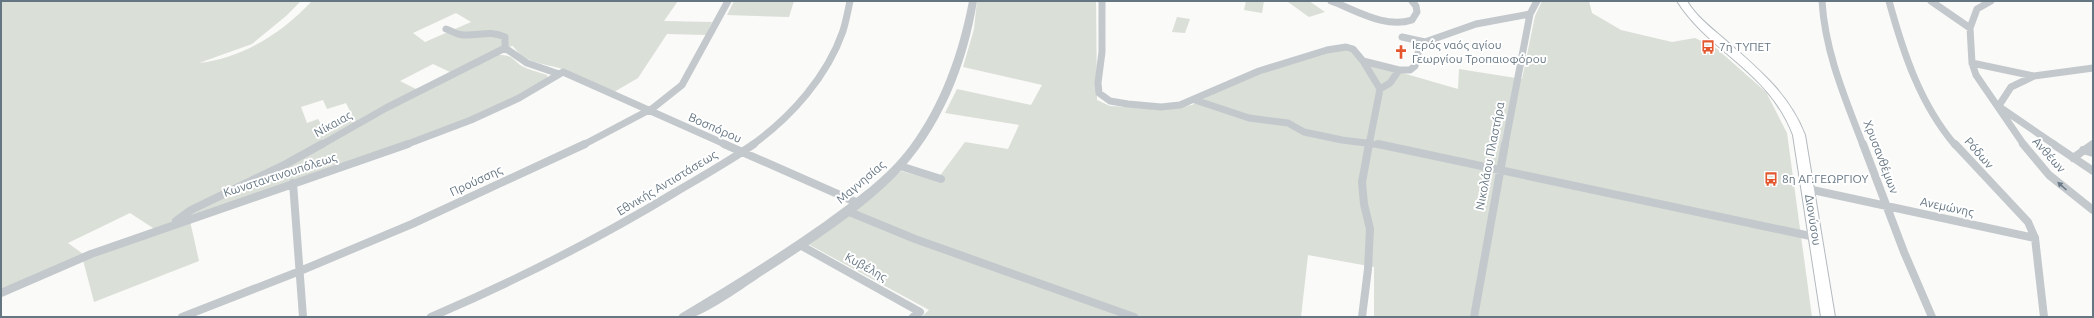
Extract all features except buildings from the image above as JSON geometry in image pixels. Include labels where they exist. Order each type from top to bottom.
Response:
[{"type":"main road","name":"Διονύσου","points":[[1682,1],[1698,20],[1768,83],[1779,97],[1797,131],[1808,189],[1828,317]]},
{"type":"street","name":"Προύσσης","points":[[182,317],[300,272],[475,195],[589,142],[647,111],[682,85],[728,1]]},
{"type":"street","name":"Εθνικής Αντιστάσεως","points":[[431,317],[569,253],[666,199],[741,152],[784,120],[810,88],[830,58],[841,35],[850,1]]},
{"type":"street","name":"Μαγνησίας","points":[[685,317],[800,245],[858,203],[900,166],[922,135],[946,89],[964,44],[973,1]]},
{"type":"street","points":[[1102,1],[1102,52],[1098,83],[1101,96],[1110,101],[1150,106],[1180,105],[1195,100],[1222,86],[1259,71],[1327,50],[1351,48],[1363,61],[1380,90],[1362,182],[1364,204],[1370,229],[1368,269],[1362,317]]},
{"type":"street","points":[[1331,1],[1385,22],[1397,24],[1407,22],[1414,17],[1417,12],[1417,7],[1412,1]]},
{"type":"street","name":"Νικολάου Πλαστήρα","points":[[1474,317],[1485,240],[1501,170],[1530,14],[1537,1]]},
{"type":"street","name":"Χρυσανθέμων","points":[[1822,1],[1822,10],[1832,59],[1911,271],[1932,317]]},
{"type":"street","name":"Ρόδων","points":[[1888,1],[1903,52],[1920,90],[1946,134],[1987,180],[2028,222],[2035,238],[2044,317]]},
{"type":"street","points":[[1931,1],[1970,28],[1976,10],[1991,1]]},
{"type":"street","points":[[1363,61],[1399,70],[1414,68],[1419,49],[1425,42],[1476,24],[1530,14]]},
{"type":"street","name":"Ανθέων","points":[[1970,28],[1972,63],[1976,75],[2025,146],[2044,170],[2066,190],[2093,210]]},
{"type":"street","points":[[446,29],[463,36],[483,32],[498,33],[505,37],[505,48]]},
{"type":"street","points":[[1402,37],[1425,42]]},
{"type":"street","name":"Βοσπόρου","points":[[505,48],[527,63],[561,73],[858,203]]},
{"type":"street","name":"Νίκαιας","points":[[175,223],[176,219],[191,210],[286,164],[359,122],[505,48]]},
{"type":"street","points":[[1972,63],[2034,76]]},
{"type":"street","points":[[1998,107],[2011,87],[2034,76],[2093,68]]},
{"type":"street","points":[[1380,90],[1390,84],[1399,70]]},
{"type":"street","name":"Κωνσταντινουπόλεως","points":[[1,293],[91,254],[175,223],[364,160],[471,120],[519,98],[561,73]]},
{"type":"street","points":[[1195,100],[1218,110],[1249,118],[1288,123],[1304,132],[1342,140],[1370,142],[1815,237]]},
{"type":"street","name":"Ανθέων","points":[[1998,107],[2093,171]]},
{"type":"street","points":[[2073,158],[2093,144]]},
{"type":"street","points":[[2083,150],[2093,153]]},
{"type":"street","points":[[900,166],[942,179]]},
{"type":"street","points":[[293,183],[303,317]]},
{"type":"street","name":"Ανεμώνης","points":[[1808,189],[2035,238]]},
{"type":"street","points":[[847,211],[915,239],[1134,317]]},
{"type":"street","name":"Κυβέλης","points":[[800,245],[916,314]]},
{"type":"shaded area","points":[[1,1],[301,1],[286,16],[252,44],[199,63],[231,56],[261,42],[288,23],[312,1],[678,1],[664,21],[712,22],[706,35],[667,34],[638,78],[614,92],[565,70],[530,60],[524,57],[513,46],[498,49],[450,72],[433,64],[400,81],[416,89],[498,55],[509,56],[523,67],[547,75],[548,79],[491,110],[190,221],[199,261],[94,302],[83,260],[153,233],[153,228],[130,213],[68,243],[83,254],[1,290]],"holes":[[[456,13],[471,22],[425,42],[413,33]],[[323,100],[327,109],[346,103],[353,117],[323,127],[318,119],[307,123],[301,107]]]},
{"type":"shaded area","points":[[734,1],[794,1],[789,17],[727,15]]},
{"type":"shaded area","points":[[977,1],[1096,1],[1097,100],[1110,106],[1147,108],[1171,108],[1192,105],[1243,78],[1340,49],[1351,49],[1361,61],[1458,89],[1459,69],[1522,79],[1535,16],[1542,1],[1589,1],[1592,13],[1621,30],[1672,42],[1695,38],[1716,48],[1766,92],[1787,133],[1812,317],[1374,317],[1374,267],[1308,255],[1301,317],[921,317],[929,310],[808,244],[901,171],[936,181],[965,142],[1008,149],[1019,125],[945,113],[957,89],[1031,105],[1042,85],[963,67],[974,29]]},
{"type":"shaded area","points":[[1246,1],[1264,1],[1262,13],[1244,10]]},
{"type":"shaded area","points":[[1309,1],[1325,12],[1309,17],[1288,2]]},
{"type":"shaded area","points":[[1177,17],[1190,19],[1185,33],[1172,32]]},
{"type":"place","name":"7η ΤΥΠΕΤ","points":[[1708,47]]},
{"type":"place","name":"Ιερός ναός αγίου Γεωργίου Τροπαιοφόρου","points":[[1401,52]]},
{"type":"place","name":"8η ΑΓ.ΓΕΩΡΓΙΟΥ","points":[[1771,179]]}]
